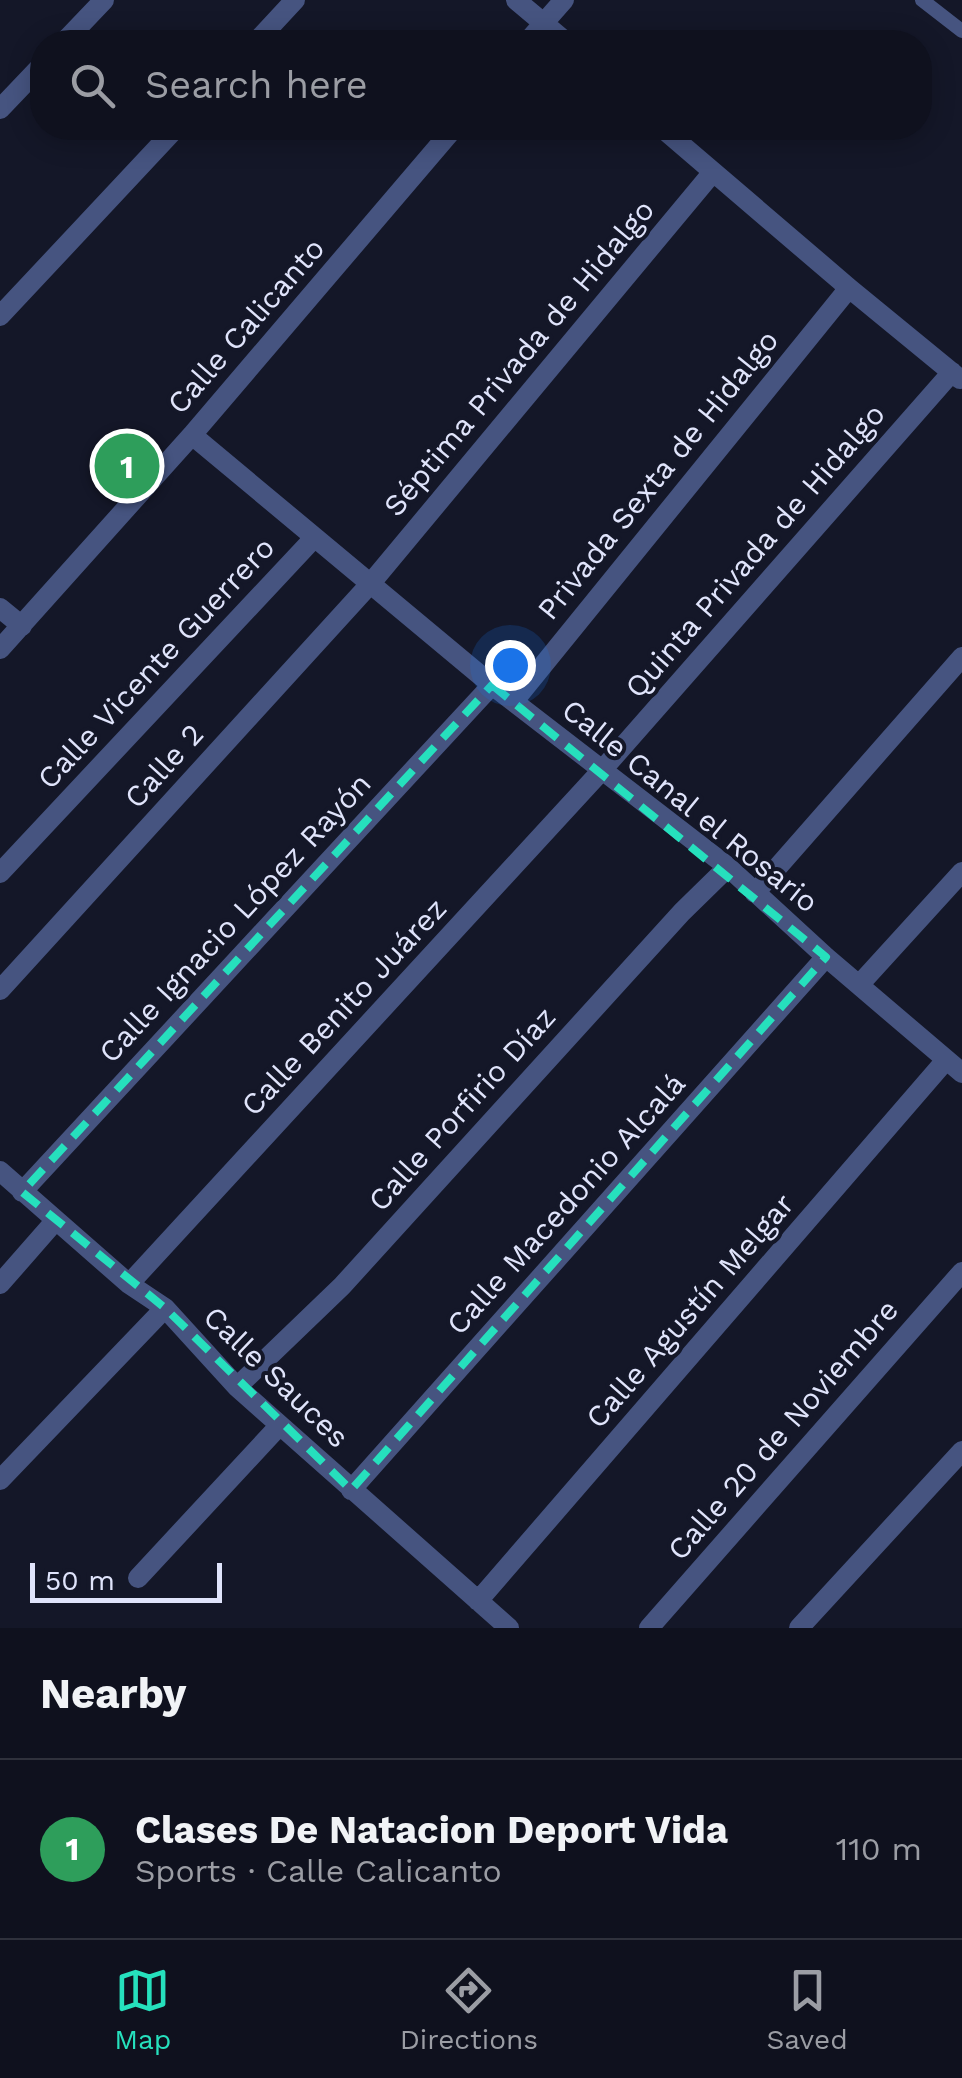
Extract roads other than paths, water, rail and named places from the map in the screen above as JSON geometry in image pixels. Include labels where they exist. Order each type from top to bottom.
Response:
[{"type":"street","points":[[75,30],[104,0]]},
{"type":"street","points":[[267,30],[295,0]]},
{"type":"street","points":[[516,0],[552,30]]},
{"type":"street","points":[[538,30],[564,0]]},
{"type":"street","points":[[0,109],[30,78]]},
{"type":"street","points":[[0,316],[165,140]]},
{"type":"street","name":"Calle Calicanto","points":[[0,649],[192,435],[444,140]]},
{"type":"street","points":[[676,140],[957,376]]},
{"type":"street","name":"Séptima Privada de Hidalgo","points":[[372,582],[714,172]]},
{"type":"street","name":"Privada Sexta de Hidalgo","points":[[514,701],[849,288]]},
{"type":"street","name":"Quinta Privada de Hidalgo","points":[[603,770],[957,376]]},
{"type":"street","name":"Calle Canal el Rosario","points":[[192,435],[492,685],[728,867],[954,1066]]},
{"type":"street","name":"Calle Vicente Guerrero","points":[[0,873],[314,538]]},
{"type":"street","name":"Calle 2","points":[[0,990],[372,582]]},
{"type":"street","points":[[0,608],[22,626]]},
{"type":"street","points":[[755,892],[962,657]]},
{"type":"street","name":"Calle Ignacio López Rayón","points":[[22,1192],[492,685]]},
{"type":"street","name":"Calle Benito Juárez","points":[[128,1284],[603,770]]},
{"type":"street","name":"Calle Porfirio Díaz","points":[[236,1387],[342,1286],[682,912],[728,867]]},
{"type":"street","points":[[859,985],[962,872]]},
{"type":"street","name":"Calle Macedonio Alcalá","points":[[351,1490],[826,957]]},
{"type":"street","name":"Calle Agustín Melgar","points":[[478,1602],[954,1066]]},
{"type":"street","name":"Calle Sauces","points":[[0,1171],[128,1284],[164,1308],[236,1387],[509,1628]]},
{"type":"street","points":[[0,1284],[56,1220]]},
{"type":"street","name":"Calle 20 de Noviembre","points":[[649,1628],[962,1272]]},
{"type":"street","points":[[0,1480],[164,1308]]},
{"type":"street","points":[[138,1578],[280,1425]]},
{"type":"street","points":[[799,1628],[962,1451]]},
{"type":"lane","points":[[922,0],[962,31]]},
{"type":"place","name":"Clases De Natacion Deport Vida","points":[[127,466]]}]
